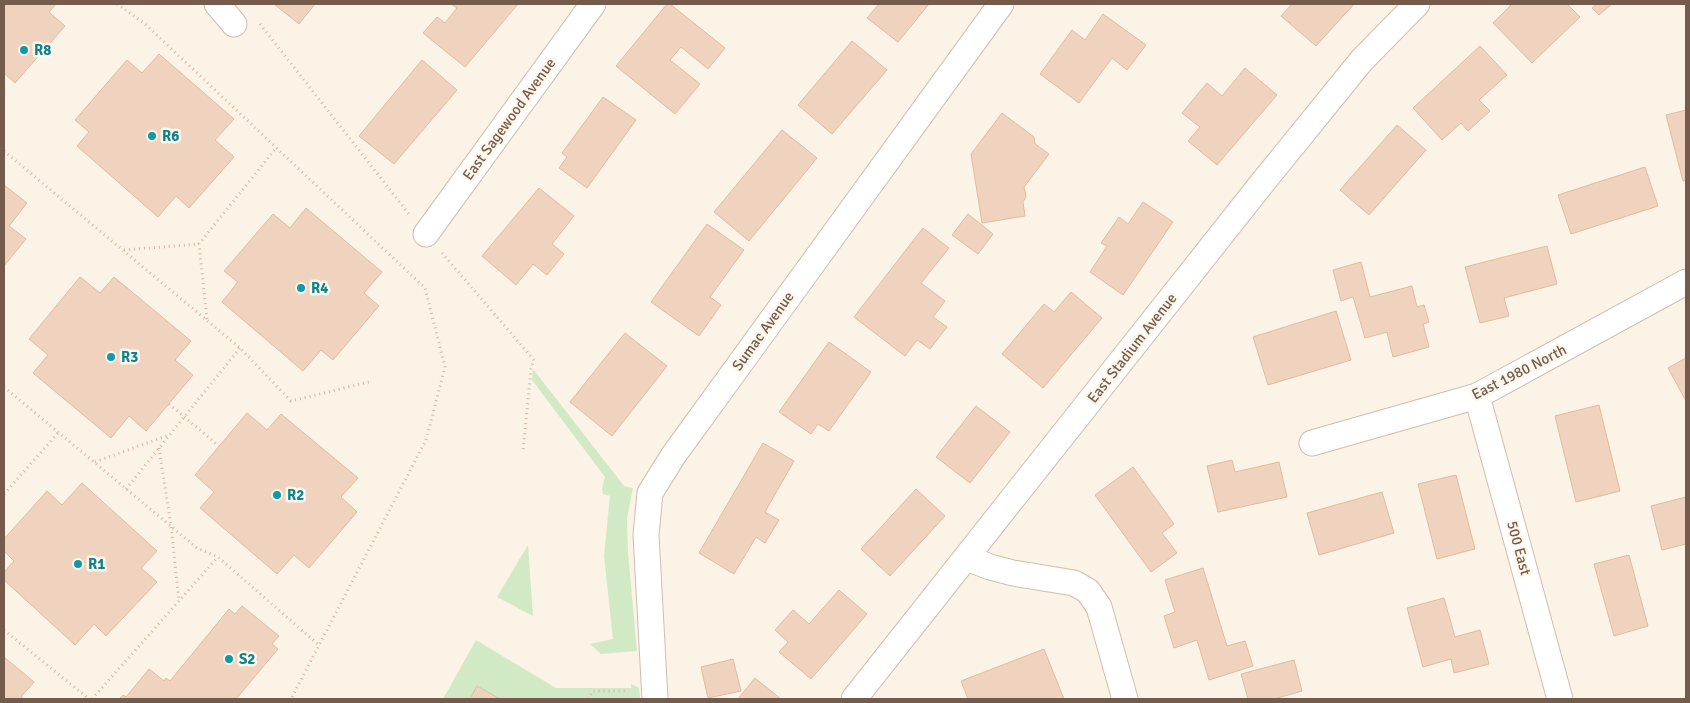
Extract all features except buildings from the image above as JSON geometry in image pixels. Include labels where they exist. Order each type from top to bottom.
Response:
[{"type":"street","points":[[217,4],[234,24]]},
{"type":"street","name":"East Sagewood Avenue","points":[[426,234],[593,4]]},
{"type":"street","name":"Sumac Avenue","points":[[655,699],[646,535],[650,494],[673,456],[1001,4]]},
{"type":"street","name":"East Stadium Avenue","points":[[854,699],[1314,119],[1362,60],[1416,4]]},
{"type":"street","name":"East 1980 North","points":[[1312,443],[1477,396],[1686,282]]},
{"type":"street","name":"500 East","points":[[1477,396],[1560,699]]},
{"type":"street","points":[[967,558],[990,568],[1074,583],[1088,591],[1098,607],[1125,699]]},
{"type":"path","points":[[117,4],[144,23],[425,288],[445,367],[426,440],[291,699]]},
{"type":"path","points":[[207,320],[199,244],[276,148]]},
{"type":"path","points":[[4,151],[240,348],[291,401],[368,382]]},
{"type":"path","points":[[123,250],[199,244]]},
{"type":"path","points":[[126,489],[240,348]]},
{"type":"path","points":[[4,387],[197,548],[218,557],[320,646]]},
{"type":"path","points":[[168,404],[219,446]]},
{"type":"path","points":[[4,494],[58,433]]},
{"type":"path","points":[[94,463],[171,434]]},
{"type":"path","points":[[159,448],[172,526],[179,601]]},
{"type":"path","points":[[4,630],[90,699],[218,557]]},
{"type":"path","points":[[588,699],[593,691],[628,691]]},
{"type":"green space","points":[[533,369],[624,486],[633,488],[627,519],[628,553],[637,651],[601,654],[590,644],[613,639],[604,556],[610,496],[603,494],[602,488],[605,477],[532,380]]},
{"type":"green space","points":[[528,545],[533,616],[497,597]]},
{"type":"green space","points":[[476,640],[556,688],[631,688],[631,684],[639,688],[640,699],[500,699],[477,686],[470,699],[443,699]]},
{"type":"place","name":"R8","points":[[24,50]]},
{"type":"place","name":"R6","points":[[152,136]]},
{"type":"place","name":"R4","points":[[301,288]]},
{"type":"place","name":"R3","points":[[111,357]]},
{"type":"place","name":"R2","points":[[277,495]]},
{"type":"place","name":"R1","points":[[78,564]]},
{"type":"place","name":"S2","points":[[229,659]]}]
